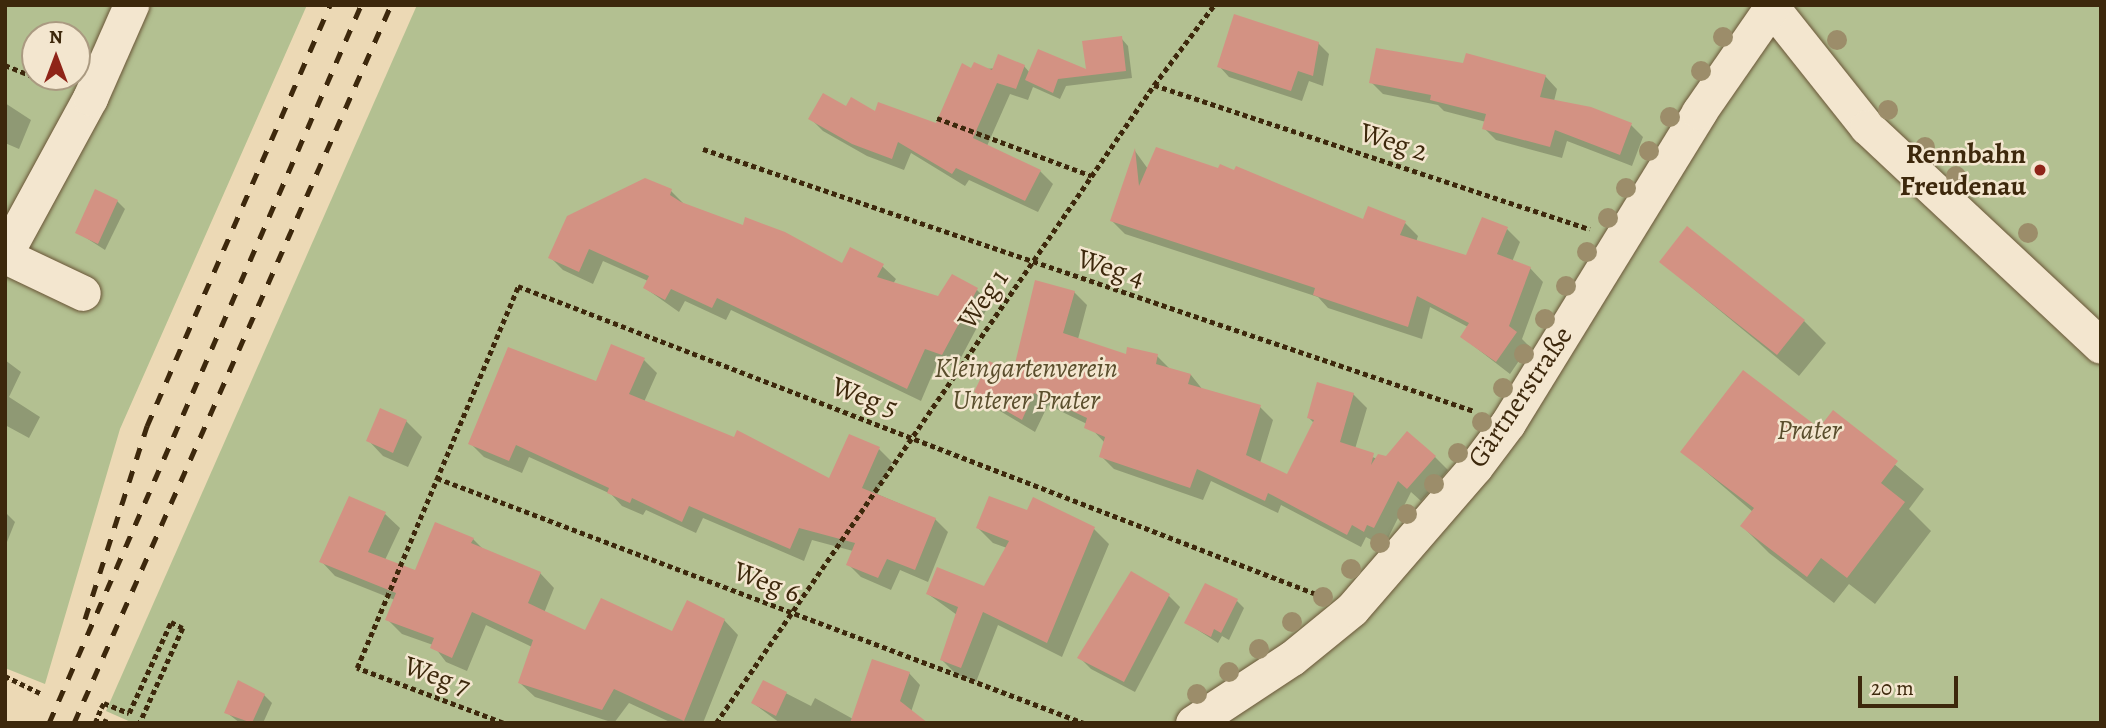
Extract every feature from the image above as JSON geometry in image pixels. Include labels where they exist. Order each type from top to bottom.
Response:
[{"type":"street","points":[[83,293],[5,255],[90,98],[131,5]]},
{"type":"street","points":[[1772,6],[1804,53],[1867,127],[2101,346]]},
{"type":"street","name":"Gärtnerstraße","points":[[1193,723],[1292,657],[1352,609],[1475,467],[1508,423],[1699,112],[1772,6]]},
{"type":"path","name":"Weg 1","points":[[716,723],[1154,85],[1214,5]]},
{"type":"path","name":"Weg 2","points":[[1154,85],[1621,239]]},
{"type":"path","points":[[937,118],[1092,176]]},
{"type":"path","name":"Weg 4","points":[[702,149],[1033,264],[1508,423]]},
{"type":"path","name":"Weg 5","points":[[437,478],[518,286],[1352,609]]},
{"type":"path","name":"Weg 6","points":[[437,478],[1084,723]]},
{"type":"path","name":"Weg 7","points":[[437,478],[357,668],[503,723]]},
{"type":"path","points":[[95,723],[104,703],[129,713],[171,622],[183,628],[140,723]]},
{"type":"path","points":[[5,676],[40,693]]},
{"type":"path","points":[[103,720],[110,723]]},
{"type":"green space","points":[[5,5],[307,5],[120,429],[45,684],[5,668]]},
{"type":"green space","points":[[417,5],[2101,5],[2101,723],[133,723],[106,711]]},
{"type":"building","points":[[1234,14],[1319,42],[1313,76],[1298,71],[1291,91],[1217,67]]},
{"type":"building","points":[[1122,36],[1126,71],[1058,79],[1053,93],[1025,80],[1038,49],[1086,69],[1082,41]]},
{"type":"building","points":[[1376,48],[1463,63],[1466,53],[1546,75],[1540,97],[1591,107],[1632,123],[1620,155],[1555,130],[1550,147],[1482,129],[1486,114],[1430,100],[1431,95],[1369,83]]},
{"type":"building","points":[[998,54],[1025,65],[1016,89],[997,83],[973,138],[1041,170],[1025,201],[956,168],[952,174],[898,142],[892,159],[852,144],[808,119],[823,93],[846,106],[851,97],[875,111],[878,102],[936,123],[962,63],[971,68],[974,62],[992,70]]},
{"type":"building","points":[[1156,147],[1218,168],[1220,164],[1234,170],[1236,166],[1363,219],[1368,206],[1406,221],[1400,235],[1466,255],[1482,217],[1508,227],[1497,254],[1531,267],[1509,326],[1517,332],[1496,362],[1460,337],[1469,323],[1417,296],[1408,327],[1313,295],[1315,288],[1110,221],[1135,148],[1139,186]]},
{"type":"building","points":[[645,178],[672,189],[670,195],[681,202],[743,225],[745,217],[785,232],[842,263],[850,247],[884,264],[877,277],[938,296],[952,274],[978,288],[942,355],[925,349],[907,389],[717,298],[712,308],[671,289],[665,300],[643,288],[649,276],[589,249],[579,272],[548,258],[567,216]]},
{"type":"building","points":[[95,189],[118,200],[98,244],[75,233]]},
{"type":"building","points":[[1687,226],[1805,320],[1777,355],[1659,262]]},
{"type":"building","points":[[1035,280],[1075,291],[1063,333],[1126,354],[1127,347],[1158,354],[1156,364],[1191,374],[1188,384],[1261,405],[1246,455],[1287,474],[1314,420],[1307,418],[1317,382],[1354,393],[1340,442],[1374,453],[1371,465],[1378,454],[1386,456],[1407,431],[1436,456],[1407,489],[1398,481],[1374,528],[1367,525],[1364,532],[1352,525],[1347,535],[1268,493],[1265,501],[1197,469],[1190,488],[1099,457],[1105,437],[1084,428],[1087,418],[1034,393],[1022,420],[974,392],[989,361],[1013,372]]},
{"type":"building","points":[[611,344],[645,358],[629,394],[734,437],[737,430],[829,478],[849,434],[880,447],[862,488],[936,518],[915,570],[887,559],[878,578],[846,565],[855,543],[799,528],[790,549],[689,506],[682,522],[632,498],[630,503],[607,493],[609,488],[516,445],[509,461],[468,444],[508,347],[596,381]]},
{"type":"building","points":[[1743,370],[1819,428],[1833,410],[1898,461],[1881,483],[1905,502],[1847,578],[1821,558],[1807,577],[1740,526],[1754,508],[1680,452]]},
{"type":"building","points":[[380,408],[407,420],[393,453],[366,441]]},
{"type":"building","points":[[349,496],[386,512],[368,552],[415,570],[435,522],[474,538],[471,543],[541,572],[528,603],[585,630],[601,598],[672,631],[687,600],[725,619],[684,721],[614,689],[602,710],[518,683],[533,640],[472,612],[452,658],[430,648],[434,638],[385,620],[396,593],[319,562]]},
{"type":"building","points":[[989,496],[1027,510],[1033,497],[1095,527],[1047,643],[983,612],[961,668],[940,660],[958,607],[926,594],[937,567],[984,586],[1009,541],[976,528]]},
{"type":"building","points":[[1131,571],[1170,594],[1124,682],[1077,658]]},
{"type":"building","points":[[1205,583],[1238,599],[1221,633],[1214,629],[1211,637],[1184,623]]},
{"type":"building","points":[[872,659],[910,672],[900,701],[928,723],[850,723]]},
{"type":"building","points":[[238,680],[265,694],[252,723],[224,713]]},
{"type":"building","points":[[763,680],[787,692],[776,716],[751,703]]},
{"type":"railway","points":[[85,619],[147,426],[330,5]]},
{"type":"railway","points":[[49,723],[361,5]]},
{"type":"railway","points":[[74,723],[391,5]]},
{"type":"place","name":"Rennbahn Freudenau","points":[[2040,170]]},
{"type":"park label","name":"Kleingartenverein Unterer Prater","points":[[1026,384]]},
{"type":"park label","name":"Prater","points":[[1809,430]]}]
